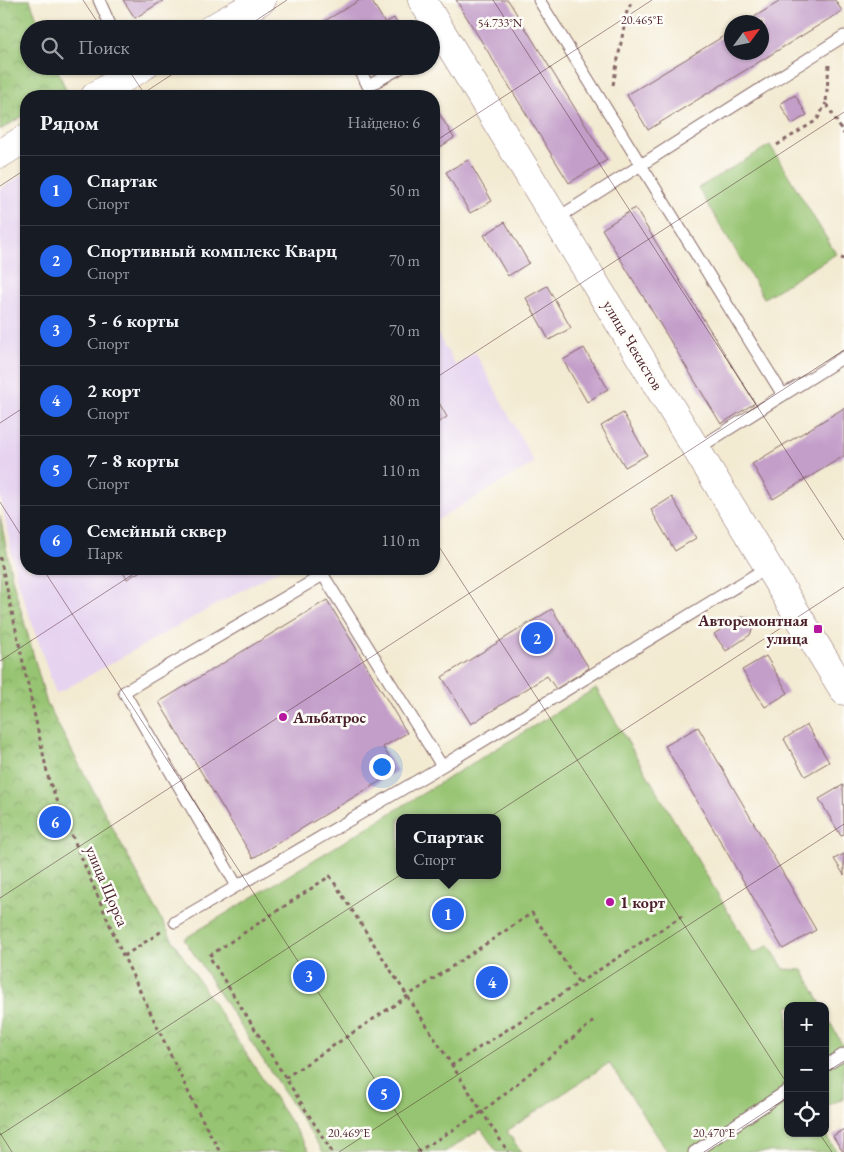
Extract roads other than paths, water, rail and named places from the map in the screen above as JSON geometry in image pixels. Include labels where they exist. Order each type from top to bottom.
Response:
[{"type":"street","points":[[227,20],[262,0]]},
{"type":"street","name":"улица Чекистов","points":[[422,0],[430,20]]},
{"type":"street","name":"улица Чекистов","points":[[440,47],[556,219],[844,691]]},
{"type":"street","points":[[104,90],[126,75]]},
{"type":"street","points":[[0,154],[20,142]]},
{"type":"lane","points":[[99,0],[108,20]]},
{"type":"lane","points":[[539,0],[783,395]]},
{"type":"lane","points":[[556,219],[844,36]]},
{"type":"lane","points":[[362,75],[368,86],[388,75]]},
{"type":"lane","points":[[697,449],[844,357]]},
{"type":"lane","points":[[175,922],[442,766],[768,567]]},
{"type":"lane","points":[[237,886],[124,692],[323,575],[442,766]]},
{"type":"lane","points":[[829,1063],[844,1054]]},
{"type":"lane","points":[[694,1152],[785,1092]]},
{"type":"place","name":"Авторемонтная улица","points":[[818,629]]},
{"type":"place","name":"Спортивный комплекс Кварц","points":[[537,638]]},
{"type":"place","name":"Альбатрос","points":[[283,717]]},
{"type":"place","name":"Семейный сквер","points":[[55,822]]},
{"type":"place","name":"1 корт","points":[[610,902]]},
{"type":"place","name":"Спартак","points":[[448,914]]},
{"type":"place","name":"5 - 6 корты","points":[[309,976]]},
{"type":"place","name":"2 корт","points":[[492,982]]},
{"type":"place","name":"7 - 8 корты","points":[[384,1094]]}]
